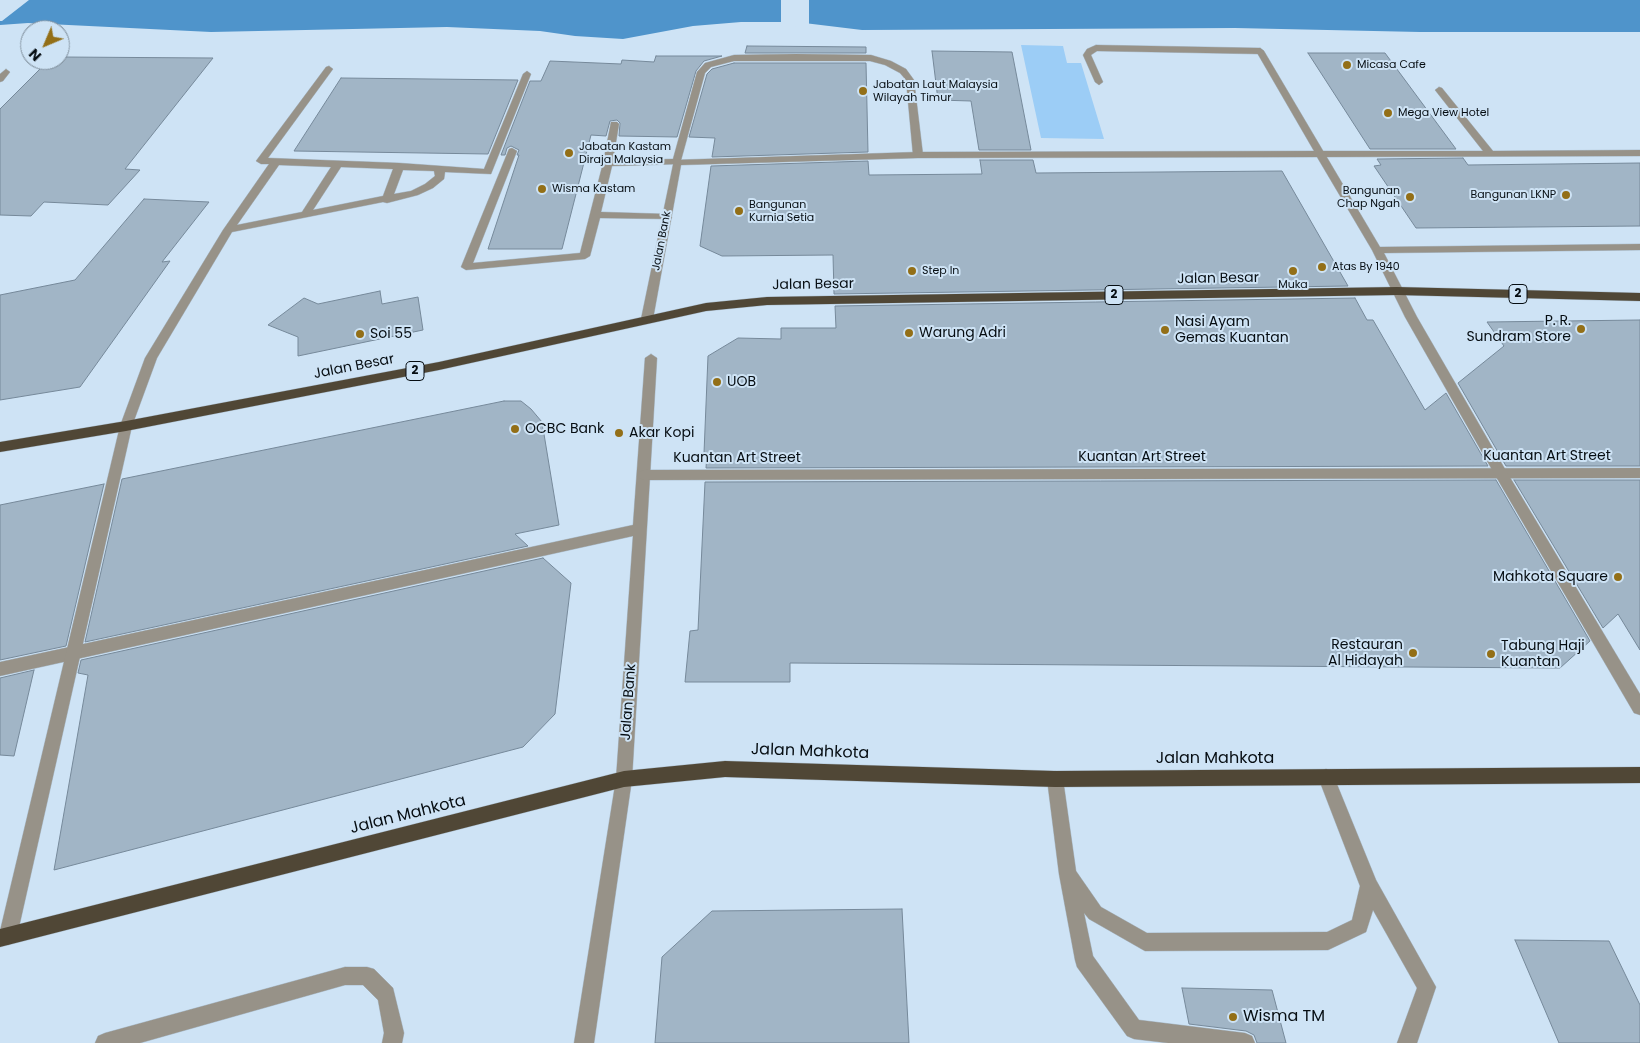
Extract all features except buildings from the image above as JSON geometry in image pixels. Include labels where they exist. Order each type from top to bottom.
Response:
[{"type":"highway","name":"Jalan Besar","points":[[0,447],[126,426],[440,366],[706,306],[767,301],[1397,291],[1640,297]]},
{"type":"highway","name":"Jalan Mahkota","points":[[4,937],[624,780],[725,769],[1055,779],[1640,776]]},
{"type":"street","points":[[1099,82],[1087,55],[1096,48],[1260,51],[1377,250],[1397,291],[1500,472],[1640,708]]},
{"type":"street","name":"Jalan Bank","points":[[647,319],[677,162],[701,72],[708,65],[734,58],[871,58],[888,63],[904,71],[910,80],[918,154]]},
{"type":"street","points":[[329,69],[261,161],[399,166],[488,172],[526,74]]},
{"type":"street","points":[[1439,90],[1491,154]]},
{"type":"street","points":[[512,151],[466,267],[585,256],[608,163],[614,124]]},
{"type":"street","points":[[608,163],[918,154],[1640,153]]},
{"type":"street","points":[[4,937],[126,426],[151,358],[228,230],[276,162]]},
{"type":"street","points":[[305,215],[338,164]]},
{"type":"street","points":[[387,200],[399,166]]},
{"type":"street","points":[[228,230],[387,200],[414,193],[429,186],[440,177],[440,170],[436,168]]},
{"type":"street","points":[[595,215],[666,218]]},
{"type":"street","points":[[1377,250],[1640,247]]},
{"type":"street","name":"Jalan Bank","points":[[584,1043],[624,780],[651,358]]},
{"type":"street","name":"Kuantan Art Street","points":[[644,474],[1640,472]]},
{"type":"street","points":[[0,669],[640,529]]},
{"type":"street","points":[[1326,777],[1369,886],[1427,987],[1407,1043]]},
{"type":"street","points":[[1055,779],[1068,874],[1084,960],[1134,1029],[1245,1043]]},
{"type":"street","points":[[1068,874],[1095,913],[1145,942],[1328,941],[1360,926],[1369,886]]},
{"type":"street","points":[[105,1043],[345,976],[367,976],[386,995],[394,1033],[392,1043]]},
{"type":"shaded area","points":[[0,0],[1640,0],[1640,32],[1420,32],[1235,28],[862,30],[796,22],[741,22],[693,26],[623,39],[575,36],[540,31],[447,27],[211,32],[70,25],[70,20],[20,20],[20,24],[0,25]]},
{"type":"shaded area","points":[[1021,45],[1063,46],[1067,63],[1081,63],[1104,139],[1041,138]]},
{"type":"pier","points":[[0,0],[29,0],[0,21]]},
{"type":"pier","points":[[781,0],[809,0],[809,27],[781,25]]},
{"type":"place","name":"Micasa Cafe","points":[[1347,65]]},
{"type":"place","name":"Jabatan Laut Malaysia Wilayah Timur","points":[[863,91]]},
{"type":"place","name":"Mega View Hotel","points":[[1388,113]]},
{"type":"place","name":"Jabatan Kastam Diraja Malaysia","points":[[569,153]]},
{"type":"place","name":"Wisma Kastam","points":[[542,189]]},
{"type":"place","name":"Bangunan LKNP","points":[[1566,195]]},
{"type":"place","name":"Bangunan Chap Ngah","points":[[1410,197]]},
{"type":"place","name":"Bangunan Kurnia Setia","points":[[739,211]]},
{"type":"place","name":"Atas By 1940","points":[[1322,267]]},
{"type":"place","name":"Step In","points":[[912,271]]},
{"type":"place","name":"Muka","points":[[1293,271]]},
{"type":"place","name":"P. R. Sundram Store","points":[[1581,329]]},
{"type":"place","name":"Nasi Ayam Gemas Kuantan","points":[[1165,330]]},
{"type":"place","name":"Warung Adri","points":[[909,333]]},
{"type":"place","name":"Soi 55","points":[[360,334]]},
{"type":"place","name":"UOB","points":[[717,382]]},
{"type":"place","name":"OCBC Bank","points":[[515,429]]},
{"type":"place","name":"Akar Kopi","points":[[619,433]]},
{"type":"place","name":"Mahkota Square","points":[[1618,577]]},
{"type":"place","name":"Restauran Al Hidayah","points":[[1413,653]]},
{"type":"place","name":"Tabung Haji Kuantan","points":[[1491,654]]},
{"type":"place","name":"Wisma TM","points":[[1233,1017]]}]
